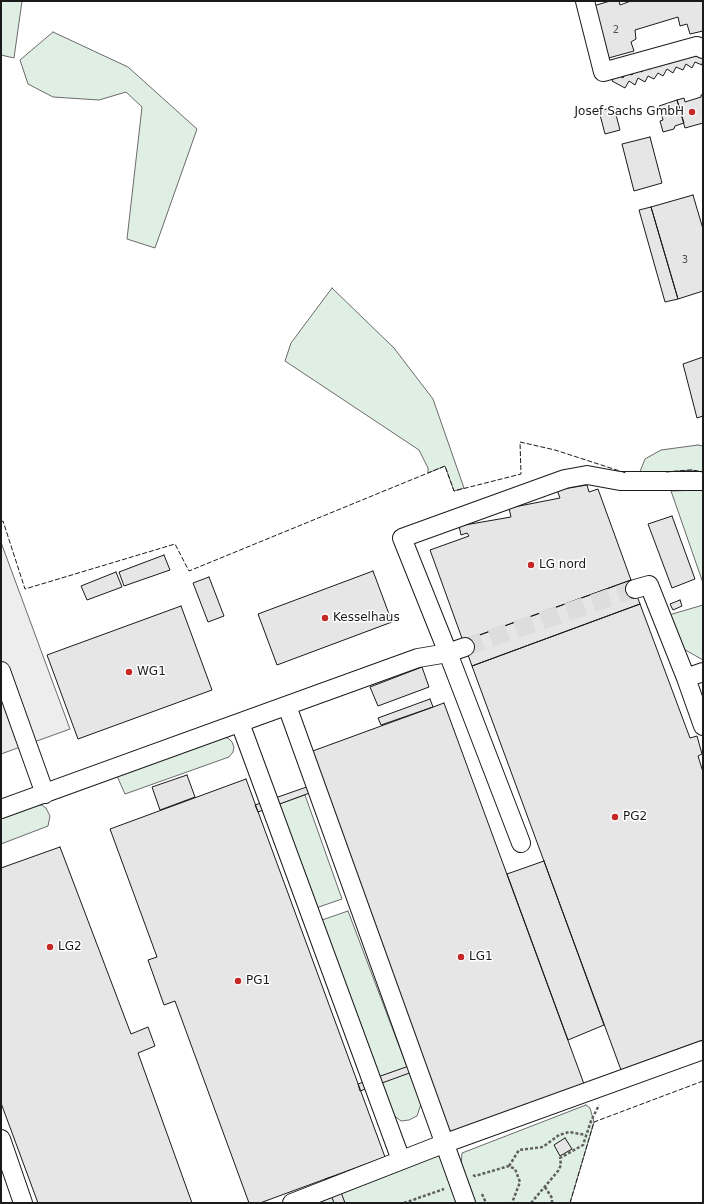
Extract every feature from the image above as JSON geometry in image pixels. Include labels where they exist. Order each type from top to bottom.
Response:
[{"type":"lane","points":[[585,1],[603,72],[696,46],[703,49]]},
{"type":"lane","points":[[521,843],[402,538],[564,479],[588,475],[620,481],[703,481]]},
{"type":"lane","points":[[635,589],[649,585],[686,678],[703,726]]},
{"type":"lane","points":[[1,809],[418,658],[448,653],[465,647]]},
{"type":"lane","points":[[1,671],[45,794]]},
{"type":"lane","points":[[686,678],[703,672]]},
{"type":"lane","points":[[287,706],[443,1144],[464,1177],[466,1203]]},
{"type":"lane","points":[[240,723],[401,1160]]},
{"type":"lane","points":[[292,1203],[443,1144],[703,1050]]},
{"type":"lane","points":[[1,1139],[23,1203]]},
{"type":"path","points":[[531,1203],[558,1171],[561,1165],[560,1158],[583,1145],[586,1135],[611,1083]]},
{"type":"path","points":[[404,1203],[464,1177],[475,1176],[509,1166],[519,1150],[543,1147],[558,1135],[569,1132],[586,1135]]},
{"type":"path","points":[[509,1166],[515,1169],[520,1182],[512,1203]]},
{"type":"path","points":[[545,1187],[552,1198],[552,1203]]},
{"type":"green space","points":[[1,1],[22,1],[14,58],[1,55]]},
{"type":"green space","points":[[53,32],[128,67],[197,129],[155,248],[127,239],[142,107],[126,92],[99,100],[53,97],[28,84],[20,60]]},
{"type":"green space","points":[[332,288],[394,348],[433,399],[464,488],[454,491],[445,466],[428,473],[428,468],[419,450],[285,361],[291,343]]},
{"type":"green space","points":[[698,445],[703,446],[703,472],[691,470],[639,474],[645,459],[661,450]]},
{"type":"green space","points":[[671,491],[703,491],[703,583]]},
{"type":"green space","points":[[703,605],[703,660],[680,647],[669,615]]},
{"type":"green space","points":[[222,737],[228,738],[234,747],[233,752],[229,757],[125,794],[117,776]]},
{"type":"green space","points":[[305,795],[342,899],[316,908],[279,804]]},
{"type":"green space","points":[[35,805],[42,805],[46,808],[50,816],[48,826],[1,844],[1,817]]},
{"type":"green space","points":[[348,911],[421,1104],[417,1116],[409,1120],[401,1121],[392,1114],[322,920]]},
{"type":"green space","points":[[586,1105],[590,1108],[594,1122],[570,1203],[475,1203],[461,1167],[462,1153]]},
{"type":"green space","points":[[440,1155],[458,1203],[313,1203],[327,1195]]},
{"type":"shaded area","points":[[2,545],[70,729],[1,754],[1,546]]},
{"type":"building","points":[[610,1],[619,1],[620,5],[631,1],[703,1],[703,31],[690,34],[687,24],[680,26],[678,17],[635,30],[636,39],[631,42],[634,51],[605,59],[590,7]]},
{"type":"building","points":[[693,52],[703,57],[702,65],[695,62],[692,68],[686,64],[683,70],[676,67],[673,73],[667,69],[663,76],[658,73],[654,79],[648,76],[645,82],[638,78],[635,85],[629,81],[625,88],[612,81],[616,74],[623,78],[626,72],[632,75],[636,69],[642,72],[646,66],[651,69],[654,63],[661,66],[664,60],[670,64],[674,57],[680,61],[683,54],[690,58]]},
{"type":"building","name":"Josef Sachs GmbH","points":[[703,94],[703,123],[685,128],[677,100],[684,98],[685,102],[701,97]]},
{"type":"building","points":[[677,100],[684,123],[675,126],[674,129],[663,132],[660,121],[663,120],[659,106]]},
{"type":"building","points":[[614,107],[620,130],[605,134],[599,111]]},
{"type":"building","points":[[650,137],[662,183],[634,191],[622,144]]},
{"type":"building","points":[[693,195],[703,229],[703,291],[678,299],[651,207]]},
{"type":"building","points":[[651,207],[678,299],[665,302],[639,210]]},
{"type":"building","points":[[703,357],[703,416],[697,418],[683,364]]},
{"type":"building","name":"LG nord","points":[[587,485],[589,492],[598,489],[631,580],[463,641],[430,550],[469,536],[467,533],[461,535],[459,526],[511,517],[509,508],[560,498],[557,490]]},
{"type":"building","points":[[672,516],[695,579],[672,588],[648,524]]},
{"type":"building","points":[[164,555],[170,570],[124,586],[119,572]]},
{"type":"building","name":"Kesselhaus","points":[[373,571],[392,622],[277,665],[258,614]]},
{"type":"building","points":[[116,572],[122,587],[87,600],[81,586]]},
{"type":"building","points":[[209,577],[224,616],[208,622],[193,583]]},
{"type":"building","points":[[631,580],[640,604],[472,666],[463,641]]},
{"type":"building","points":[[680,600],[682,606],[673,610],[670,604]]},
{"type":"building","name":"PG2","points":[[640,604],[690,738],[697,736],[702,754],[698,756],[703,772],[703,1040],[621,1070],[472,666]]},
{"type":"building","name":"WG1","points":[[181,606],[212,690],[78,739],[47,655]]},
{"type":"building","points":[[422,667],[429,687],[378,706],[370,687]]},
{"type":"building","points":[[430,699],[433,707],[381,725],[378,718]]},
{"type":"building","name":"LG1","points":[[444,703],[584,1084],[450,1133],[310,752]]},
{"type":"building","points":[[187,775],[195,797],[160,810],[152,787]]},
{"type":"building","name":"PG1","points":[[246,779],[385,1157],[260,1203],[249,1203],[175,1001],[164,1005],[148,960],[157,957],[110,829]]},
{"type":"building","points":[[321,782],[323,788],[258,812],[255,805]]},
{"type":"building","name":"LG2","points":[[60,847],[131,1034],[148,1027],[155,1046],[138,1053],[192,1203],[38,1203],[1,1103],[1,868]]},
{"type":"building","points":[[544,861],[604,1025],[568,1040],[507,874]]},
{"type":"building","points":[[423,1061],[426,1067],[360,1091],[358,1084]]},
{"type":"building","points":[[565,1138],[572,1149],[560,1156],[554,1145]]},
{"type":"building","points":[[335,1176],[345,1203],[334,1203],[325,1179]]},
{"type":"tunnel","points":[[465,647],[635,589]]},
{"type":"fence","points":[[1,522],[3,521],[25,589],[175,544],[189,571],[445,466],[454,491],[521,474],[520,442],[555,450],[626,473]]},
{"type":"fence","points":[[666,472],[691,470],[703,472]]},
{"type":"fence","points":[[570,1203],[594,1122],[703,1081]]},
{"type":"place","name":"Josef Sachs GmbH","points":[[692,112]]},
{"type":"place","name":"LG nord","points":[[531,565]]},
{"type":"place","name":"Kesselhaus","points":[[325,618]]},
{"type":"place","name":"WG1","points":[[129,672]]},
{"type":"place","name":"PG2","points":[[615,817]]},
{"type":"place","name":"LG2","points":[[50,947]]},
{"type":"place","name":"LG1","points":[[461,957]]},
{"type":"place","name":"PG1","points":[[238,981]]}]
